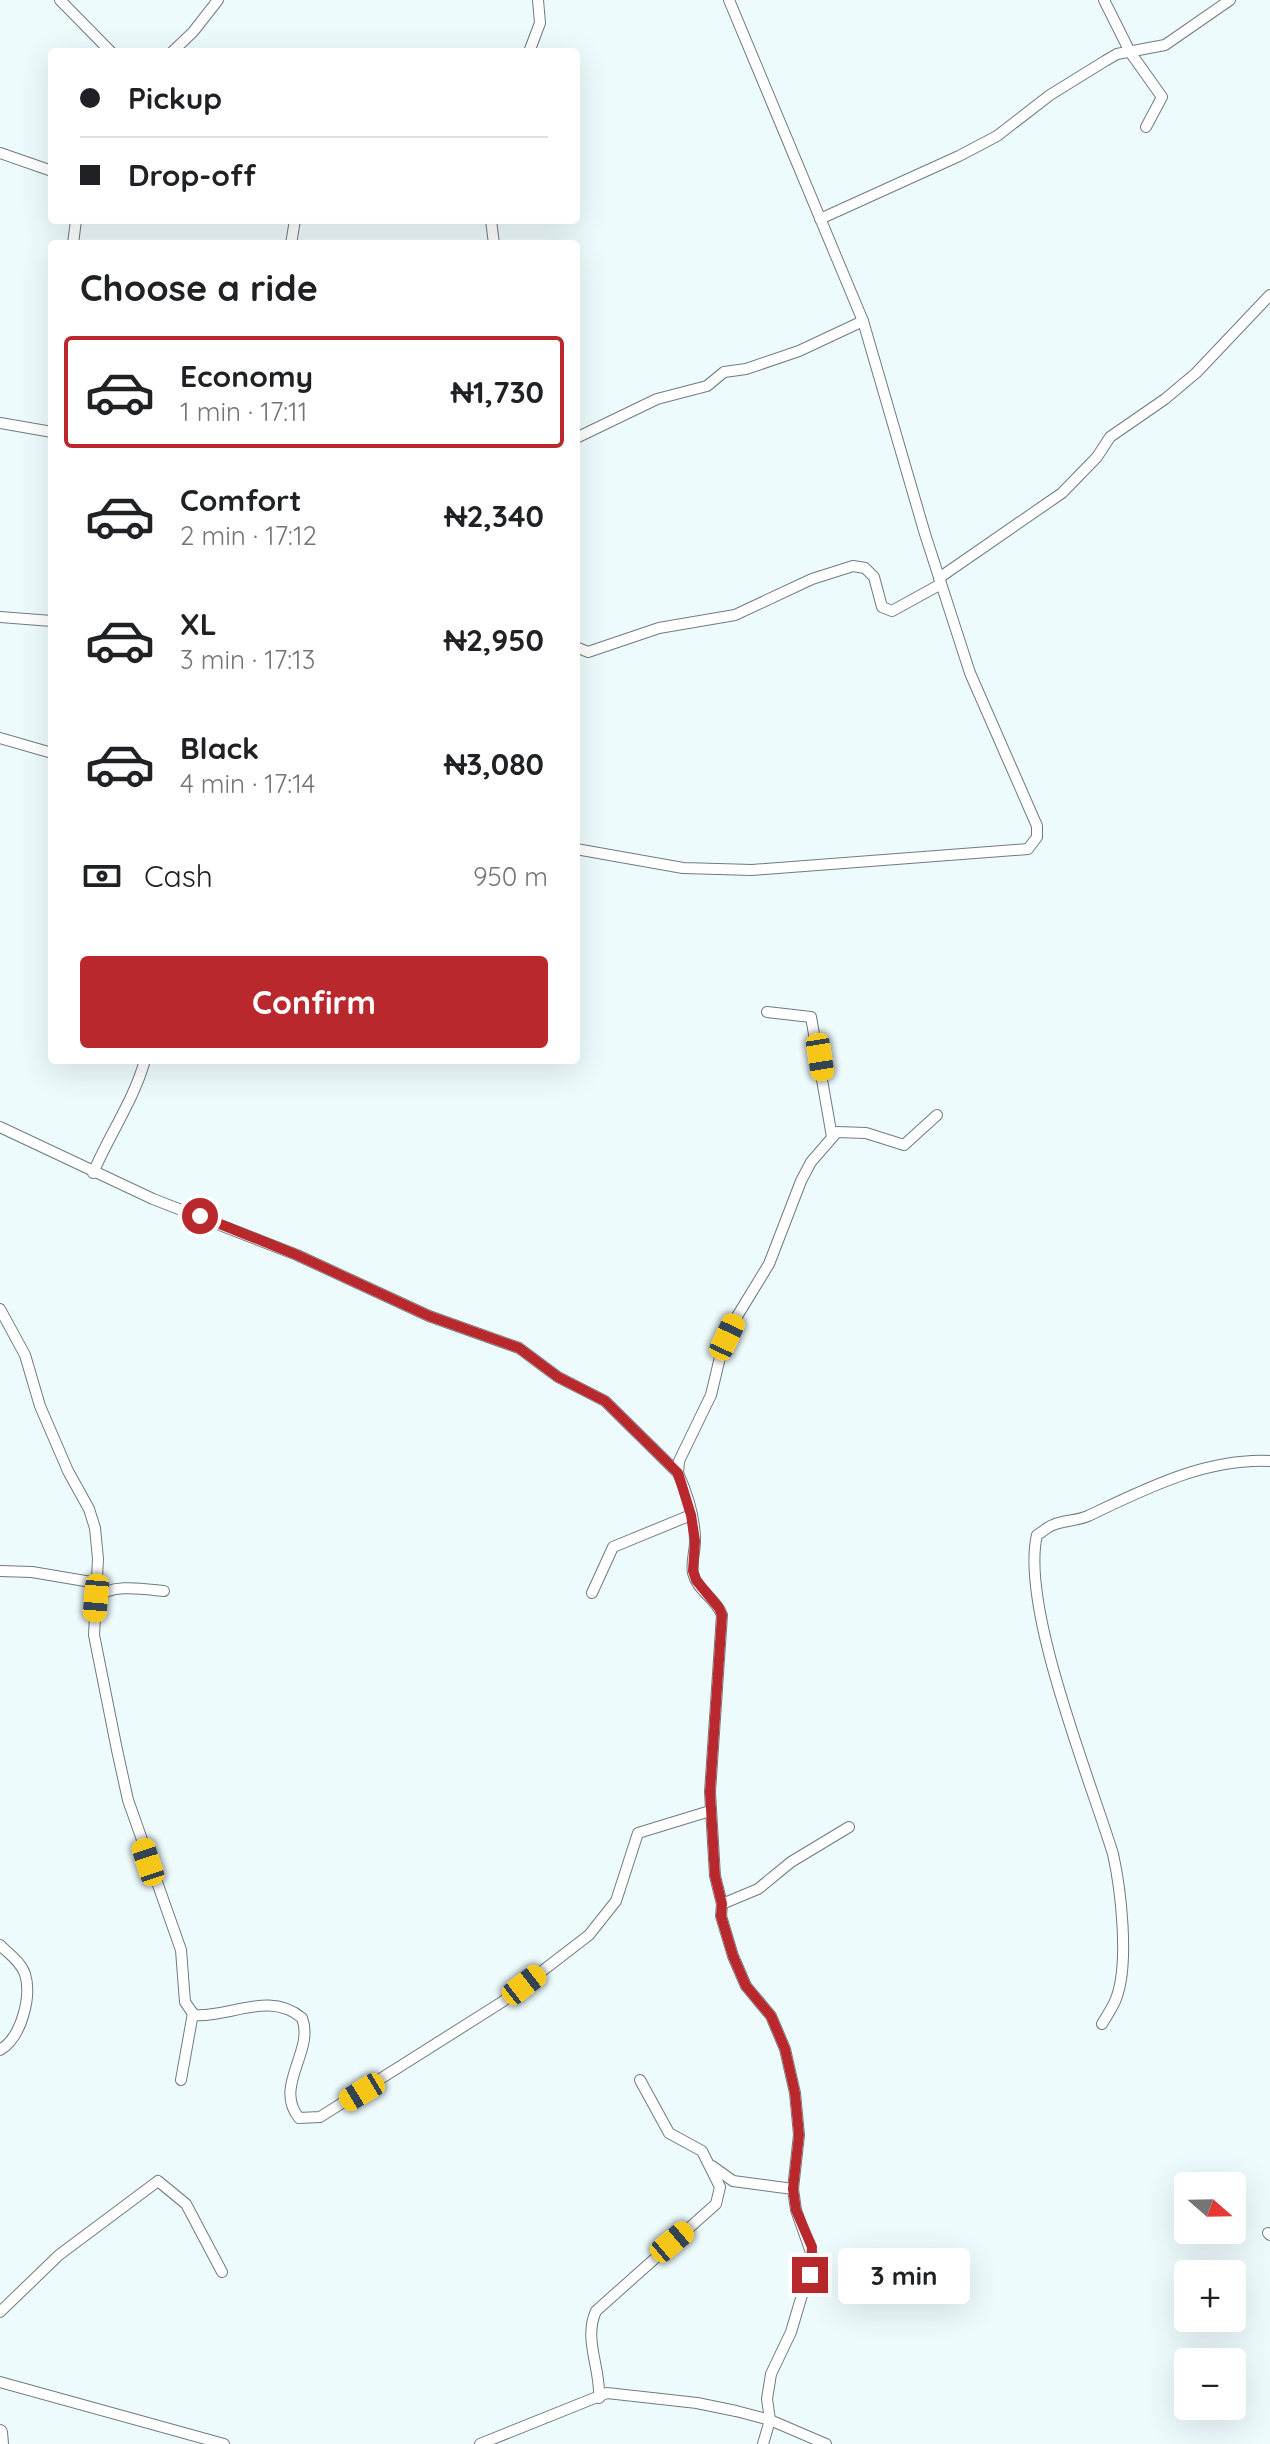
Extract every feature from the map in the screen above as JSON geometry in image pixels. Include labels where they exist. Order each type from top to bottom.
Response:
[{"type":"main road","points":[[0,2432],[1,2444]]},
{"type":"street","points":[[60,0],[107,48]]},
{"type":"street","points":[[176,48],[218,0]]},
{"type":"street","points":[[531,48],[540,23],[538,0]]},
{"type":"street","points":[[580,850],[683,868],[752,870],[1028,849],[1037,837],[1037,826],[970,673],[863,321],[729,0]]},
{"type":"street","points":[[1104,0],[1130,52],[1162,97],[1146,127]]},
{"type":"street","points":[[820,219],[984,143],[1050,95],[1105,61],[1165,45],[1230,0]]},
{"type":"street","points":[[0,153],[48,170]]},
{"type":"street","points":[[580,650],[614,645],[659,628],[735,615],[812,579],[853,566],[865,568],[874,577],[882,607],[892,611],[940,581],[1062,493],[1083,474],[1119,428],[1165,399],[1196,373],[1270,295]]},
{"type":"street","points":[[580,436],[657,399],[707,386],[724,372],[746,369],[799,351],[863,321]]},
{"type":"street","points":[[0,423],[48,431]]},
{"type":"street","points":[[0,617],[48,621]]},
{"type":"street","points":[[0,738],[48,752]]},
{"type":"street","points":[[767,1012],[811,1017],[832,1137]]},
{"type":"street","points":[[93,1173],[109,1136],[139,1082],[144,1064]]},
{"type":"street","points":[[763,2444],[770,2420],[767,2399],[771,2374],[791,2332],[813,2258],[796,2210],[793,2189],[799,2135],[795,2093],[785,2049],[771,2016],[746,1986],[721,1916],[710,1811],[722,1615],[696,1580],[693,1571],[695,1541],[691,1515],[678,1473],[679,1461],[711,1395],[727,1337],[769,1264],[811,1162],[832,1137],[843,1130],[866,1133],[904,1145],[937,1115]]},
{"type":"street","points":[[0,1127],[93,1173],[297,1255],[429,1316],[519,1348],[558,1377],[605,1401],[678,1473]]},
{"type":"street","points":[[0,1309],[25,1355],[40,1406],[89,1509],[97,1541],[94,1635],[128,1800],[181,1950],[185,2002],[199,2016],[265,2006],[294,2011],[302,2018],[305,2043],[292,2076],[293,2110],[299,2118],[320,2117],[502,2002],[589,1935],[616,1901],[638,1833],[710,1811]]},
{"type":"street","points":[[1102,2024],[1118,1995],[1123,1930],[1120,1885],[1048,1647],[1037,1592],[1037,1535],[1052,1525],[1080,1519],[1112,1502],[1182,1474],[1227,1464],[1270,1461]]},
{"type":"street","points":[[592,1593],[613,1547],[691,1515]]},
{"type":"street","points":[[0,1571],[32,1572],[97,1583]]},
{"type":"street","points":[[96,1598],[102,1592],[123,1589],[164,1591]]},
{"type":"street","points":[[722,1904],[758,1889],[791,1862],[849,1827]]},
{"type":"street","points":[[0,1945],[20,1964],[27,1989],[19,2025],[13,2038],[0,2050]]},
{"type":"street","points":[[181,2080],[193,2013]]},
{"type":"street","points":[[599,2398],[600,2383],[590,2329],[593,2318],[602,2303],[716,2204],[720,2187],[698,2147],[669,2133],[640,2080]]},
{"type":"street","points":[[709,2163],[733,2181],[793,2189]]},
{"type":"street","points":[[0,2312],[59,2255],[158,2181],[186,2204],[222,2272]]},
{"type":"street","points":[[0,2382],[224,2444]]},
{"type":"street","points":[[480,2444],[607,2393],[697,2403],[770,2420],[826,2444]]},
{"type":"route","points":[[200,1216],[297,1255],[429,1316],[519,1348],[558,1377],[605,1401],[678,1473],[685,1488],[695,1541],[693,1571],[696,1580],[722,1615],[710,1792],[710,1826],[715,1876],[722,1904],[721,1916],[746,1986],[771,2016],[785,2049],[795,2093],[799,2135],[793,2189],[796,2210],[812,2247],[810,2275]]}]
